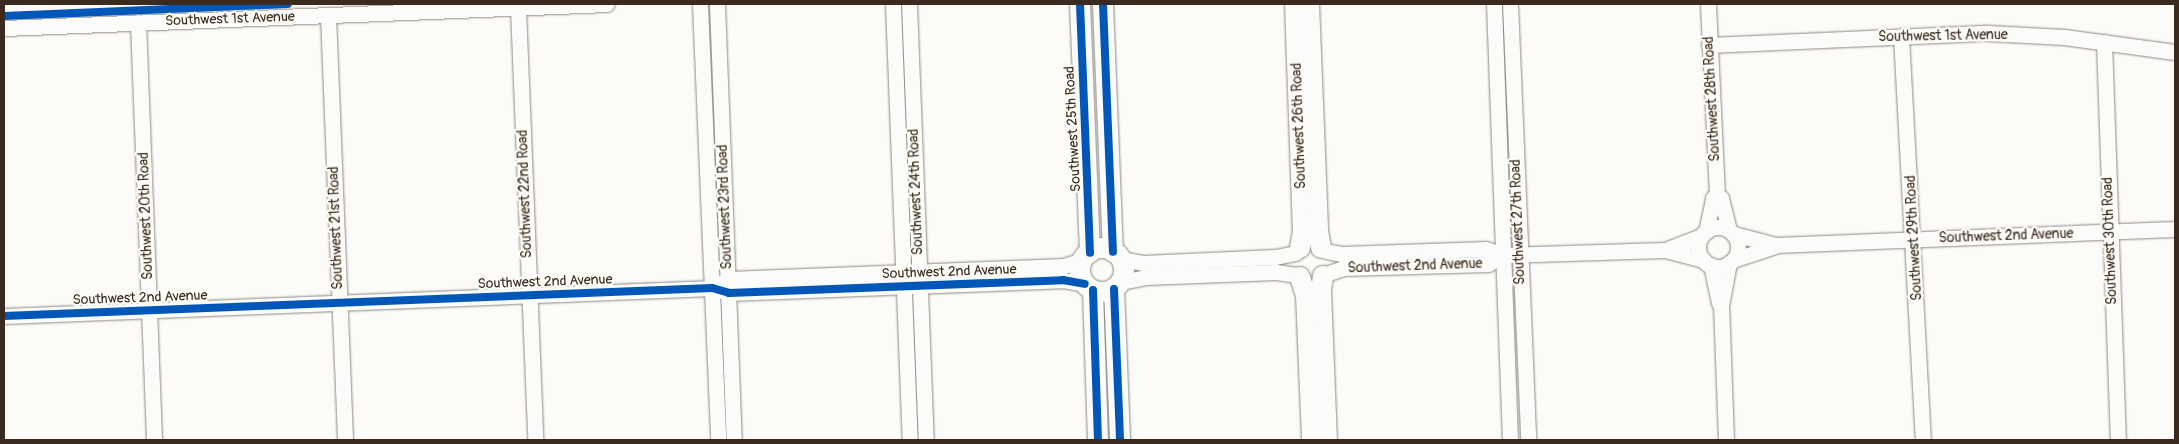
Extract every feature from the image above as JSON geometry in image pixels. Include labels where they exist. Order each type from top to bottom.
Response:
[{"type":"main road","name":"Southwest 25th Road","points":[[1080,4],[1086,256]]},
{"type":"main road","points":[[1103,4],[1117,255],[1124,270],[1118,286],[1120,440]]},
{"type":"main road","name":"Southwest 26th Road","points":[[1295,4],[1303,231],[1298,251]]},
{"type":"main road","name":"Southwest 26th Road","points":[[1310,4],[1318,231],[1324,250]]},
{"type":"main road","points":[[1312,440],[1306,295],[1293,264],[1298,251],[1309,245],[1324,250],[1329,264],[1324,275],[1321,291],[1327,440]]},
{"type":"main road","points":[[1098,440],[1089,287],[1080,270],[1086,256],[1099,249],[1117,255]]},
{"type":"main road","points":[[1299,276],[1309,280],[1324,275]]},
{"type":"main road","points":[[1089,287],[1104,292],[1118,286]]},
{"type":"street","name":"Southwest 1st Avenue","points":[[4,28],[607,4]]},
{"type":"street","name":"Southwest 23rd Road","points":[[700,4],[718,440]]},
{"type":"street","name":"Southwest 23rd Road","points":[[717,4],[734,440]]},
{"type":"street","name":"Southwest 24th Road","points":[[894,4],[910,440]]},
{"type":"street","name":"Southwest 24th Road","points":[[909,4],[926,440]]},
{"type":"street","name":"Southwest 27th Road","points":[[1494,4],[1510,440]]},
{"type":"street","name":"Southwest 27th Road","points":[[1510,4],[1528,440]]},
{"type":"street","name":"Southwest 28th Road","points":[[1708,4],[1717,194],[1721,198],[1731,232]]},
{"type":"street","name":"Southwest 22nd Road","points":[[518,8],[535,440]]},
{"type":"street","name":"Southwest 21st Road","points":[[328,15],[345,440]]},
{"type":"street","name":"Southwest 20th Road","points":[[138,22],[154,440]]},
{"type":"street","name":"Southwest 1st Avenue","points":[[1710,45],[1988,33],[2104,42],[2175,52]]},
{"type":"street","name":"Southwest 29th Road","points":[[1901,36],[1915,239],[1923,440]]},
{"type":"street","name":"Southwest 30th Road","points":[[2104,42],[2118,440]]},
{"type":"street","name":"Southwest 28th Road","points":[[1704,234],[1713,198],[1717,194]]},
{"type":"street","points":[[1721,306],[1717,300],[1708,262],[1699,251],[1704,234],[1717,227],[1731,232],[1738,244],[1731,262],[1721,306],[1726,440]]},
{"type":"street","name":"Southwest 2nd Avenue","points":[[1731,262],[1776,245],[2175,229]]},
{"type":"street","name":"Southwest 2nd Avenue","points":[[1731,232],[1776,245]]},
{"type":"street","name":"Southwest 2nd Avenue","points":[[1665,250],[1704,234]]},
{"type":"street","name":"Southwest 2nd Avenue","points":[[1324,250],[1342,254],[1486,249],[1503,255],[1665,250],[1708,262]]},
{"type":"street","points":[[1117,255],[1143,263],[1282,256],[1298,251]]},
{"type":"street","name":"Southwest 2nd Avenue","points":[[1324,275],[1343,268],[1488,264],[1503,255]]},
{"type":"street","name":"Southwest 2nd Avenue","points":[[4,316],[528,296],[903,279],[1064,266],[1086,256]]},
{"type":"street","points":[[1708,262],[1731,262]]},
{"type":"street","points":[[1118,286],[1146,277],[1276,272],[1299,276]]},
{"type":"street","name":"Southwest 2nd Avenue","points":[[919,278],[1063,280],[1089,287]]},
{"type":"cycle path","points":[[4,16],[288,4]]},
{"type":"cycle path","points":[[1080,4],[1090,253]]},
{"type":"cycle path","points":[[1103,4],[1113,252]]},
{"type":"cycle path","points":[[4,316],[712,288],[729,293],[1063,280],[1085,284]]},
{"type":"cycle path","points":[[1114,289],[1120,440]]},
{"type":"cycle path","points":[[1093,290],[1098,440]]}]
